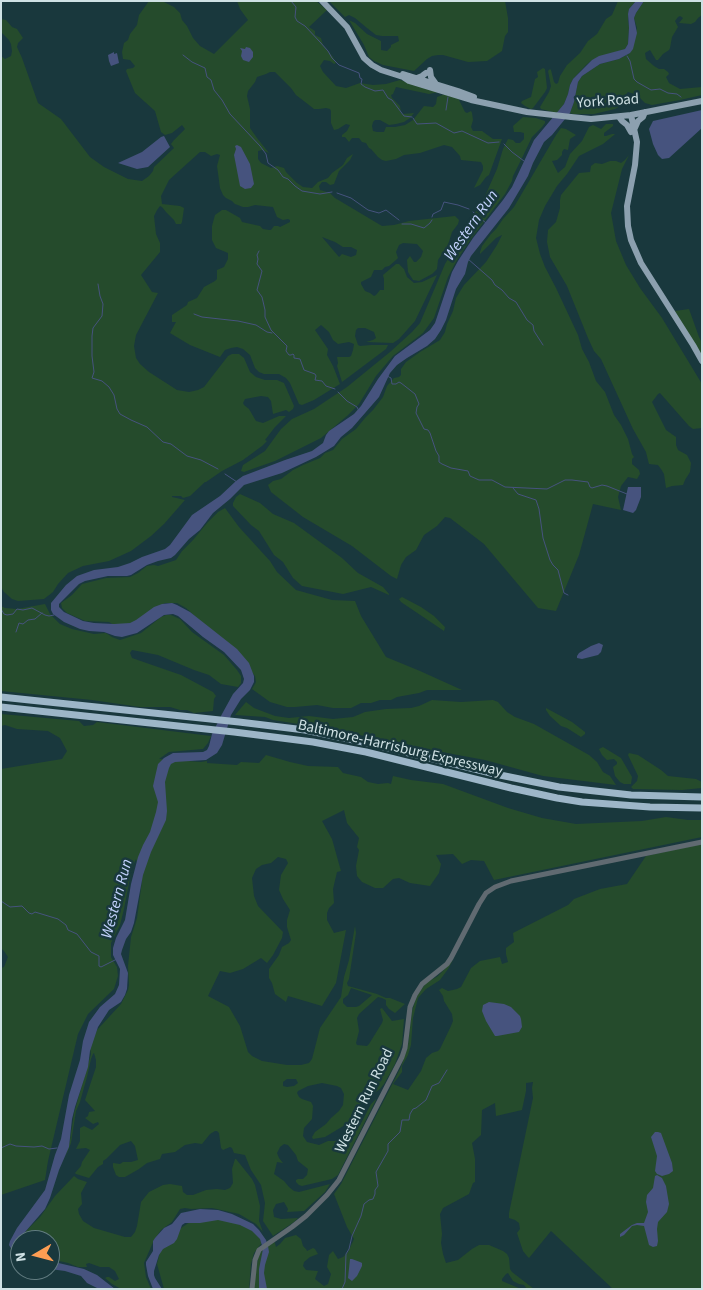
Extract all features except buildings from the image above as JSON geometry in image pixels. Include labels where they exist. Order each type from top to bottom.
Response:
[{"type":"highway","name":"Baltimore-Harrisburg Expressway","points":[[1,696],[285,727],[390,747],[495,774],[559,787],[631,795],[702,797]]},
{"type":"highway","name":"Baltimore-Harrisburg Expressway","points":[[1,707],[284,737],[344,748],[557,798],[629,806],[702,808]]},
{"type":"main road","name":"York Road","points":[[322,1],[347,27],[366,60],[378,69],[457,96],[518,110],[591,118],[619,117],[702,101]]},
{"type":"main road","name":"York Road","points":[[394,74],[403,74],[417,78],[427,74],[437,84],[487,103]]},
{"type":"main road","points":[[403,77],[418,81],[427,74]]},
{"type":"main road","points":[[427,74],[437,84]]},
{"type":"main road","points":[[427,74],[430,85],[452,92],[457,96]]},
{"type":"main road","points":[[633,131],[645,112]]},
{"type":"main road","points":[[630,115],[635,148],[635,165],[627,206],[631,240],[641,263],[702,362]]},
{"type":"main road","points":[[619,117],[633,131]]},
{"type":"street","name":"Western Run Road","points":[[252,1289],[255,1260],[258,1252],[306,1216],[334,1188],[339,1180],[402,1057],[405,1048],[410,1007],[415,995],[422,984],[447,964],[486,893],[494,887],[511,881],[702,842]]},
{"type":"green space","points":[[149,1],[162,1],[174,7],[180,13],[193,38],[200,46],[214,54],[248,20],[237,1],[316,1],[327,10],[309,27],[315,31],[315,35],[321,38],[323,45],[336,63],[324,60],[320,66],[336,86],[346,88],[360,83],[373,85],[400,80],[439,92],[429,94],[396,87],[391,95],[400,106],[401,113],[414,113],[404,122],[396,124],[389,125],[380,120],[375,120],[372,126],[373,131],[384,132],[386,127],[405,125],[413,120],[424,106],[433,107],[436,104],[437,97],[445,94],[458,98],[465,112],[471,111],[473,120],[471,127],[473,131],[482,131],[493,139],[502,139],[489,175],[480,185],[474,188],[483,170],[481,162],[461,160],[452,147],[444,145],[420,153],[404,155],[396,159],[382,160],[359,138],[352,138],[349,142],[345,137],[342,137],[350,125],[346,124],[334,130],[331,123],[330,109],[314,109],[296,95],[275,72],[257,77],[247,96],[250,109],[250,128],[269,153],[262,150],[258,151],[258,159],[261,163],[271,168],[277,166],[284,168],[297,183],[303,187],[312,188],[318,182],[328,178],[353,154],[339,171],[334,184],[330,185],[322,182],[319,186],[320,190],[330,193],[335,198],[382,226],[455,216],[459,220],[452,232],[448,245],[438,260],[437,269],[432,274],[419,281],[413,280],[408,272],[407,260],[410,256],[416,262],[421,257],[423,251],[417,244],[403,243],[399,245],[396,252],[398,258],[396,260],[382,270],[374,270],[371,277],[361,282],[365,291],[374,296],[380,290],[384,290],[383,275],[396,264],[399,264],[404,269],[407,277],[414,283],[422,282],[437,275],[415,321],[399,339],[393,343],[366,342],[376,338],[374,332],[365,328],[358,328],[356,330],[355,336],[360,346],[388,345],[386,349],[342,382],[337,366],[337,357],[351,356],[354,344],[349,342],[338,344],[321,325],[315,330],[328,349],[327,355],[340,384],[314,400],[302,405],[299,404],[286,378],[279,374],[259,372],[255,368],[250,355],[243,349],[237,347],[225,350],[220,357],[190,345],[170,333],[176,322],[172,322],[172,315],[187,305],[188,302],[197,298],[204,287],[217,279],[217,270],[224,267],[228,259],[228,253],[216,248],[212,240],[212,226],[215,215],[222,210],[226,210],[240,218],[242,222],[269,230],[274,226],[280,227],[290,222],[288,219],[283,220],[277,217],[273,207],[255,205],[243,207],[226,198],[220,188],[217,166],[220,155],[211,156],[205,152],[200,152],[169,180],[161,196],[162,204],[184,208],[181,224],[176,224],[160,206],[154,216],[160,252],[141,275],[152,292],[158,293],[136,335],[134,346],[136,358],[149,372],[177,390],[189,392],[204,387],[228,356],[239,354],[244,358],[250,372],[256,377],[284,383],[294,406],[293,409],[289,412],[286,410],[273,414],[271,401],[268,397],[261,396],[245,399],[244,405],[249,409],[256,421],[263,423],[279,416],[286,416],[275,427],[262,446],[243,460],[205,482],[190,496],[183,498],[181,496],[172,496],[185,500],[164,524],[131,551],[109,561],[83,566],[68,573],[53,592],[44,599],[18,601],[12,599],[1,587],[1,56],[5,59],[11,56],[12,51],[9,40],[1,32],[1,19],[6,20],[12,27],[17,29],[23,38],[17,47],[38,103],[61,119],[90,157],[104,167],[128,179],[142,181],[149,176],[154,167],[174,148],[171,144],[185,129],[182,125],[172,133],[165,135],[161,132],[155,111],[135,93],[126,71],[135,66],[130,60],[123,59],[124,43],[137,25],[139,15]],"holes":[[[322,237],[343,247],[351,247],[357,250],[356,255],[351,257],[342,254],[339,257]]]},
{"type":"green space","points":[[505,1],[508,32],[505,36],[502,51],[487,61],[468,62],[438,55],[427,59],[414,71],[383,65],[369,57],[349,20],[367,34],[381,41],[381,50],[387,51],[391,45],[399,41],[398,36],[376,35],[355,18],[349,15],[345,17],[330,2]]},
{"type":"green space","points":[[618,1],[636,1],[629,9],[628,44],[625,49],[592,60],[586,65],[573,79],[564,104],[557,113],[541,109],[540,107],[551,86],[548,71],[551,70],[554,82],[558,83],[567,65],[580,53],[588,41],[597,34],[606,19],[612,15]]},
{"type":"green space","points":[[644,1],[702,1],[702,15],[695,22],[691,24],[679,23],[683,18],[680,16],[675,21],[678,27],[672,37],[669,50],[658,60],[656,60],[650,50],[645,53],[646,59],[654,66],[668,72],[669,74],[666,77],[669,83],[680,89],[702,87],[702,95],[652,105],[645,103],[637,95],[628,92],[623,97],[624,104],[615,109],[594,114],[570,113],[578,82],[582,76],[600,64],[619,59],[630,53],[637,28],[634,18]]},
{"type":"green space","points":[[543,68],[545,69],[547,88],[531,109],[521,103],[531,97],[535,79],[538,77],[537,72]]},
{"type":"green space","points":[[523,117],[536,118],[545,121],[545,123],[532,137],[505,194],[458,258],[448,277],[434,318],[423,333],[393,356],[376,376],[359,404],[321,438],[275,461],[244,472],[241,471],[243,465],[265,451],[281,429],[292,419],[314,409],[347,387],[390,352],[420,323],[445,264],[485,196],[508,139],[520,143],[524,139],[524,133],[514,132],[513,126]]},
{"type":"green space","points":[[606,124],[613,124],[613,126],[604,133],[604,136],[615,134],[603,144],[579,156],[545,206],[539,220],[536,238],[545,267],[578,335],[596,381],[605,392],[614,415],[628,439],[634,457],[632,464],[639,470],[640,474],[637,479],[628,477],[621,486],[618,497],[621,510],[593,504],[579,555],[556,611],[538,608],[484,544],[450,518],[445,517],[437,526],[424,535],[416,550],[406,557],[401,565],[397,579],[352,546],[303,517],[271,492],[268,485],[333,450],[373,410],[383,397],[387,386],[394,378],[401,375],[401,369],[406,362],[440,340],[453,311],[456,298],[464,285],[486,262],[502,235],[496,238],[480,254],[482,246],[514,207],[561,128],[576,135],[570,139],[568,150],[564,149],[562,155],[557,160],[552,161],[558,173],[565,167],[570,154],[582,141],[589,127],[593,125],[601,129]]},
{"type":"green space","points":[[629,155],[622,169],[611,213],[616,241],[626,265],[662,318],[702,384],[702,428],[693,429],[689,426],[660,393],[652,402],[666,430],[676,437],[678,450],[687,455],[691,463],[690,472],[683,485],[666,488],[664,474],[658,465],[649,464],[646,452],[633,429],[601,359],[594,351],[567,286],[550,257],[547,242],[548,230],[556,222],[561,195],[579,173],[590,172],[591,166],[595,163],[602,164],[616,161],[621,163]]},
{"type":"green space","points":[[689,309],[702,343],[702,357],[675,311]]},
{"type":"green space","points":[[240,494],[260,503],[273,514],[294,523],[342,558],[358,573],[383,587],[389,595],[371,587],[343,594],[302,586],[293,578],[283,562],[274,555],[259,531],[233,506],[236,497]]},
{"type":"green space","points":[[225,508],[239,527],[270,561],[277,572],[296,590],[332,600],[355,601],[361,616],[386,657],[462,690],[427,690],[391,700],[361,703],[351,708],[333,708],[317,705],[287,707],[270,702],[252,689],[256,682],[255,676],[241,659],[186,608],[177,603],[165,603],[136,622],[116,626],[109,622],[85,621],[67,613],[62,608],[61,603],[82,584],[106,578],[130,577],[147,566],[158,566],[176,560],[208,522]]},
{"type":"green space","points":[[402,597],[434,616],[445,627],[444,631],[401,602],[399,599]]},
{"type":"green space","points":[[45,604],[50,614],[60,624],[94,634],[106,633],[120,640],[141,633],[161,617],[171,615],[180,619],[192,632],[224,655],[241,676],[241,683],[238,687],[221,684],[209,675],[158,655],[132,650],[130,653],[132,658],[181,675],[213,692],[216,696],[213,711],[194,713],[170,707],[140,707],[1,691],[1,606],[17,609]]},
{"type":"green space","points":[[432,700],[461,702],[493,700],[515,717],[534,724],[589,755],[597,762],[603,772],[610,776],[616,785],[543,776],[485,760],[398,744],[343,731],[273,720],[265,717],[235,715],[246,702],[254,708],[275,716],[289,718],[309,716],[333,719],[353,717],[365,712],[386,709],[411,708]]},
{"type":"green space","points":[[546,708],[572,722],[585,734],[581,737],[561,726],[550,716]]},
{"type":"green space","points":[[1,714],[79,721],[84,726],[93,725],[97,722],[211,736],[203,749],[169,752],[159,759],[207,761],[207,763],[237,765],[241,762],[259,763],[266,755],[308,766],[338,767],[343,773],[361,777],[368,782],[378,784],[391,784],[393,776],[443,784],[508,808],[542,818],[576,824],[642,821],[666,817],[702,820],[702,837],[494,880],[484,861],[471,860],[462,864],[453,854],[436,855],[441,864],[439,873],[430,886],[410,883],[399,878],[393,879],[383,888],[375,888],[362,882],[357,876],[356,866],[359,850],[357,847],[359,838],[347,823],[344,810],[322,821],[332,839],[341,871],[337,872],[333,889],[334,903],[329,908],[327,920],[334,933],[346,930],[336,983],[322,1006],[288,996],[286,1002],[275,994],[269,978],[269,969],[282,947],[291,940],[287,927],[290,910],[279,890],[281,875],[288,863],[286,859],[278,857],[271,863],[256,869],[252,878],[254,896],[258,906],[283,932],[282,938],[267,963],[261,958],[243,969],[230,973],[220,971],[208,996],[229,1007],[240,1026],[248,1052],[252,1056],[262,1061],[287,1065],[309,1063],[312,1059],[320,1028],[341,997],[355,926],[356,933],[348,986],[405,1004],[395,1013],[386,1005],[386,1000],[378,997],[357,1018],[359,1031],[357,1045],[367,1046],[369,1044],[382,1023],[380,1009],[382,1008],[392,1021],[404,1019],[402,1044],[395,1064],[384,1084],[357,1107],[352,1118],[345,1125],[325,1137],[313,1139],[312,1137],[315,1132],[339,1111],[343,1105],[344,1094],[341,1088],[337,1086],[322,1083],[308,1086],[298,1091],[299,1097],[311,1102],[313,1106],[312,1119],[304,1128],[303,1136],[307,1142],[319,1145],[328,1141],[335,1141],[357,1128],[371,1104],[376,1100],[338,1175],[332,1179],[302,1186],[299,1185],[296,1180],[303,1179],[307,1175],[308,1169],[298,1161],[288,1145],[284,1144],[280,1147],[277,1153],[283,1163],[277,1162],[274,1174],[294,1191],[299,1192],[330,1184],[325,1192],[304,1211],[287,1212],[288,1209],[284,1202],[276,1204],[273,1210],[274,1217],[281,1219],[298,1218],[273,1236],[263,1221],[265,1203],[261,1185],[251,1170],[245,1155],[234,1153],[230,1147],[223,1150],[217,1131],[210,1134],[202,1144],[185,1145],[175,1152],[162,1154],[160,1159],[147,1163],[125,1177],[116,1175],[113,1163],[120,1164],[138,1160],[135,1146],[131,1141],[120,1145],[89,1178],[75,1173],[90,1150],[86,1148],[76,1149],[80,1141],[80,1128],[84,1126],[92,1130],[99,1124],[98,1122],[93,1124],[85,1118],[89,1112],[95,1111],[85,1100],[96,1067],[94,1053],[76,1111],[71,1143],[66,1156],[74,1113],[91,1054],[90,1048],[97,1030],[121,1004],[128,990],[131,937],[137,918],[142,881],[136,859],[132,868],[120,925],[111,943],[111,957],[117,967],[118,976],[114,989],[88,1014],[78,1034],[45,1180],[1,1195],[1,968],[4,967],[8,957],[1,948],[1,769],[62,759],[67,751],[60,738],[48,731],[1,726]],"holes":[[[351,988],[372,995],[359,1006],[347,1007],[343,1003],[343,999],[348,995]],[[287,1079],[296,1079],[298,1083],[294,1086],[283,1086],[283,1082]]]},
{"type":"green space","points":[[603,747],[621,758],[632,777],[631,784],[620,782],[615,776],[613,767],[617,762],[614,759],[607,760],[602,755],[599,749]]},
{"type":"green space","points":[[629,753],[638,755],[668,776],[696,779],[702,782],[702,788],[682,790],[633,789],[631,787],[637,781],[638,776],[628,755]]},
{"type":"green space","points":[[702,845],[702,1289],[613,1289],[551,1231],[529,1258],[527,1256],[523,1251],[517,1233],[520,1229],[519,1223],[509,1218],[509,1213],[533,1098],[533,1082],[526,1083],[522,1110],[496,1116],[495,1103],[482,1110],[481,1135],[472,1143],[475,1159],[475,1182],[469,1194],[443,1208],[440,1214],[441,1243],[446,1263],[458,1260],[479,1245],[489,1245],[507,1254],[512,1272],[534,1289],[527,1289],[524,1285],[513,1281],[508,1273],[502,1281],[521,1289],[254,1289],[258,1258],[261,1252],[274,1240],[276,1247],[285,1238],[296,1235],[301,1239],[307,1251],[315,1249],[318,1254],[310,1257],[304,1262],[303,1266],[306,1270],[318,1271],[315,1279],[324,1286],[328,1284],[331,1274],[327,1267],[329,1255],[333,1251],[338,1259],[348,1252],[354,1239],[347,1227],[334,1194],[341,1184],[401,1067],[408,1045],[412,1011],[418,994],[426,983],[438,976],[453,960],[440,980],[426,989],[418,998],[413,1018],[411,1045],[402,1066],[402,1072],[393,1084],[408,1090],[421,1071],[426,1058],[440,1049],[453,1021],[452,1014],[439,990],[442,988],[448,991],[461,987],[471,968],[480,961],[500,957],[502,964],[508,962],[506,948],[514,942],[513,933],[568,905],[574,899],[600,889],[627,884],[646,856]]},
{"type":"green space","points":[[236,1159],[255,1185],[260,1206],[259,1221],[263,1232],[256,1224],[239,1214],[212,1208],[180,1209],[172,1222],[161,1230],[154,1240],[144,1263],[146,1277],[151,1289],[121,1289],[105,1278],[109,1277],[115,1281],[119,1279],[115,1271],[109,1267],[100,1267],[89,1263],[86,1264],[87,1267],[78,1267],[60,1261],[60,1230],[27,1230],[74,1176],[87,1182],[81,1193],[82,1204],[78,1209],[83,1221],[94,1228],[131,1237],[137,1226],[141,1202],[149,1192],[163,1185],[170,1184],[182,1186],[183,1192],[187,1195],[193,1195],[206,1190],[225,1190],[230,1188],[233,1183],[232,1169]]},
{"type":"green space","points":[[199,1216],[238,1218],[266,1243],[264,1242],[260,1245],[254,1253],[249,1289],[164,1289],[157,1264],[163,1240]]},
{"type":"water","points":[[636,1],[644,1],[634,18],[637,33],[633,49],[630,53],[619,59],[600,64],[582,76],[578,82],[570,113],[544,142],[528,176],[509,208],[471,256],[465,274],[456,289],[441,330],[427,346],[397,365],[390,373],[379,397],[352,428],[334,446],[316,457],[282,473],[244,485],[213,513],[200,530],[171,558],[147,565],[131,575],[108,576],[85,581],[79,584],[59,604],[59,607],[64,612],[83,621],[114,624],[130,623],[154,607],[162,604],[172,603],[177,605],[190,612],[237,649],[249,663],[254,676],[254,682],[231,715],[222,745],[217,753],[206,760],[175,762],[169,768],[165,782],[166,820],[143,875],[134,923],[121,954],[128,973],[127,989],[121,1002],[109,1010],[98,1027],[72,1119],[69,1147],[45,1209],[27,1230],[16,1230],[45,1190],[61,1139],[69,1095],[89,1022],[100,1007],[115,994],[119,985],[120,969],[113,955],[113,948],[125,920],[138,857],[150,832],[156,812],[158,802],[153,786],[158,764],[173,753],[203,752],[207,750],[212,734],[222,714],[244,679],[241,670],[224,652],[173,614],[164,615],[137,633],[122,637],[104,632],[80,629],[64,622],[53,614],[51,603],[66,585],[77,576],[94,570],[118,567],[165,549],[192,515],[220,496],[243,476],[312,451],[323,443],[329,431],[354,414],[395,356],[430,330],[435,323],[452,272],[458,261],[512,187],[534,140],[564,104],[573,79],[592,60],[599,56],[625,49],[628,44],[629,9]]},
{"type":"water","points":[[246,47],[250,48],[253,52],[253,57],[249,62],[243,60],[241,56],[242,51],[240,48],[245,49]]},
{"type":"water","points":[[114,52],[114,54],[117,53],[119,63],[111,66],[108,55]]},
{"type":"water","points":[[702,110],[702,128],[669,158],[662,159],[653,144],[649,129],[653,121]]},
{"type":"water","points":[[164,136],[170,147],[148,167],[137,169],[118,163],[142,152]]},
{"type":"water","points":[[235,146],[241,147],[250,164],[254,184],[251,188],[245,189],[240,186],[234,155]]},
{"type":"water","points":[[628,487],[641,487],[641,497],[633,513],[623,510]]},
{"type":"water","points":[[599,643],[603,645],[598,655],[582,659],[577,658],[579,653]]},
{"type":"water","points":[[489,1002],[511,1007],[520,1016],[522,1027],[519,1032],[495,1036],[482,1011],[483,1005]]},
{"type":"water","points":[[655,1132],[661,1133],[672,1163],[673,1171],[662,1176],[655,1171],[657,1156],[651,1137]]},
{"type":"water","points":[[657,1175],[662,1178],[666,1186],[669,1204],[667,1212],[658,1222],[657,1246],[649,1245],[644,1226],[632,1226],[620,1237],[620,1234],[632,1225],[644,1223],[648,1212],[647,1195],[653,1188],[655,1176]]},
{"type":"water","points":[[200,1209],[218,1210],[232,1214],[253,1224],[259,1230],[266,1240],[269,1252],[264,1273],[267,1289],[259,1289],[259,1269],[263,1249],[260,1239],[252,1231],[240,1225],[218,1220],[185,1223],[182,1225],[174,1243],[163,1249],[159,1255],[154,1275],[162,1289],[153,1289],[148,1276],[146,1262],[153,1251],[153,1241],[181,1213]]},
{"type":"water","points":[[350,1259],[362,1263],[357,1276],[352,1281],[348,1278]]},
{"type":"water","points":[[60,1263],[84,1269],[97,1275],[115,1289],[99,1289],[87,1283],[81,1276],[60,1270]]},
{"type":"waterway","points":[[291,1],[296,7],[295,17],[297,21],[305,26],[339,65],[359,73],[362,79],[361,84],[365,87],[375,91],[383,90],[404,116],[412,117]]},
{"type":"waterway","points":[[183,55],[205,68],[207,77],[211,80],[214,90],[230,114],[260,146],[266,154],[268,163],[278,170],[283,177],[302,191],[320,194],[332,192]]},
{"type":"waterway","points":[[627,56],[634,79],[637,82],[651,90],[660,89],[681,97]]},
{"type":"waterway","points":[[446,110],[448,97]]},
{"type":"waterway","points":[[413,118],[417,124],[436,123],[454,133],[462,131],[488,143],[499,142]]},
{"type":"waterway","points":[[504,144],[524,161]]},
{"type":"waterway","points":[[337,193],[351,198],[368,210],[379,213],[386,210],[399,220]]},
{"type":"waterway","name":"Western Run","points":[[432,217],[433,214],[441,210],[444,202],[469,209]]},
{"type":"waterway","name":"Western Run","points":[[473,212],[486,223]]},
{"type":"waterway","points":[[402,224],[411,224],[424,228],[432,220]]},
{"type":"waterway","points":[[259,251],[257,264],[262,271],[257,290],[262,297],[265,317],[271,330],[287,346],[286,351],[289,355],[293,354],[294,358],[300,359],[304,370],[315,374],[315,380],[322,381],[326,386],[335,389]]},
{"type":"waterway","name":"Western Run","points":[[468,259],[509,298],[516,302],[527,320],[533,325],[534,331],[543,345]]},
{"type":"waterway","points":[[98,284],[103,304],[102,316],[93,328],[92,356],[94,372],[92,378],[102,381],[109,387],[114,395],[120,414],[147,427],[163,442],[171,444],[187,456],[201,460],[218,469]]},
{"type":"waterway","points":[[194,314],[202,317],[256,325],[272,333]]},
{"type":"waterway","points":[[387,376],[391,378],[392,384],[399,382],[415,394],[419,404],[416,413],[424,429],[430,433],[439,456],[439,462],[442,464],[451,468],[468,471],[470,476],[479,480],[492,480],[505,487],[547,489],[565,480],[572,480],[588,482],[592,488],[602,485],[627,494]]},
{"type":"waterway","points":[[338,392],[357,407],[359,411]]},
{"type":"waterway","points":[[225,474],[237,482]]},
{"type":"waterway","points":[[513,488],[518,494],[536,500],[543,538],[550,560],[558,570],[564,593],[568,595]]},
{"type":"waterway","points":[[1,609],[7,615],[13,614],[17,609],[32,608],[45,615],[54,615]]},
{"type":"waterway","points":[[16,632],[19,623],[23,624],[28,620],[35,619],[42,613]]},
{"type":"waterway","points":[[1,901],[10,907],[22,906],[32,914],[35,912],[58,919],[66,925],[68,930],[77,934],[91,952],[99,956],[99,966],[101,967],[117,959]]},
{"type":"waterway","points":[[342,1289],[345,1282],[346,1254],[364,1204],[373,1199],[375,1194],[378,1186],[376,1172],[388,1151],[388,1144],[400,1132],[402,1120],[409,1120],[413,1109],[426,1100],[432,1086],[439,1083],[447,1070]]},
{"type":"waterway","points":[[1,1148],[10,1144],[16,1146],[42,1146],[49,1149],[57,1148]]}]
